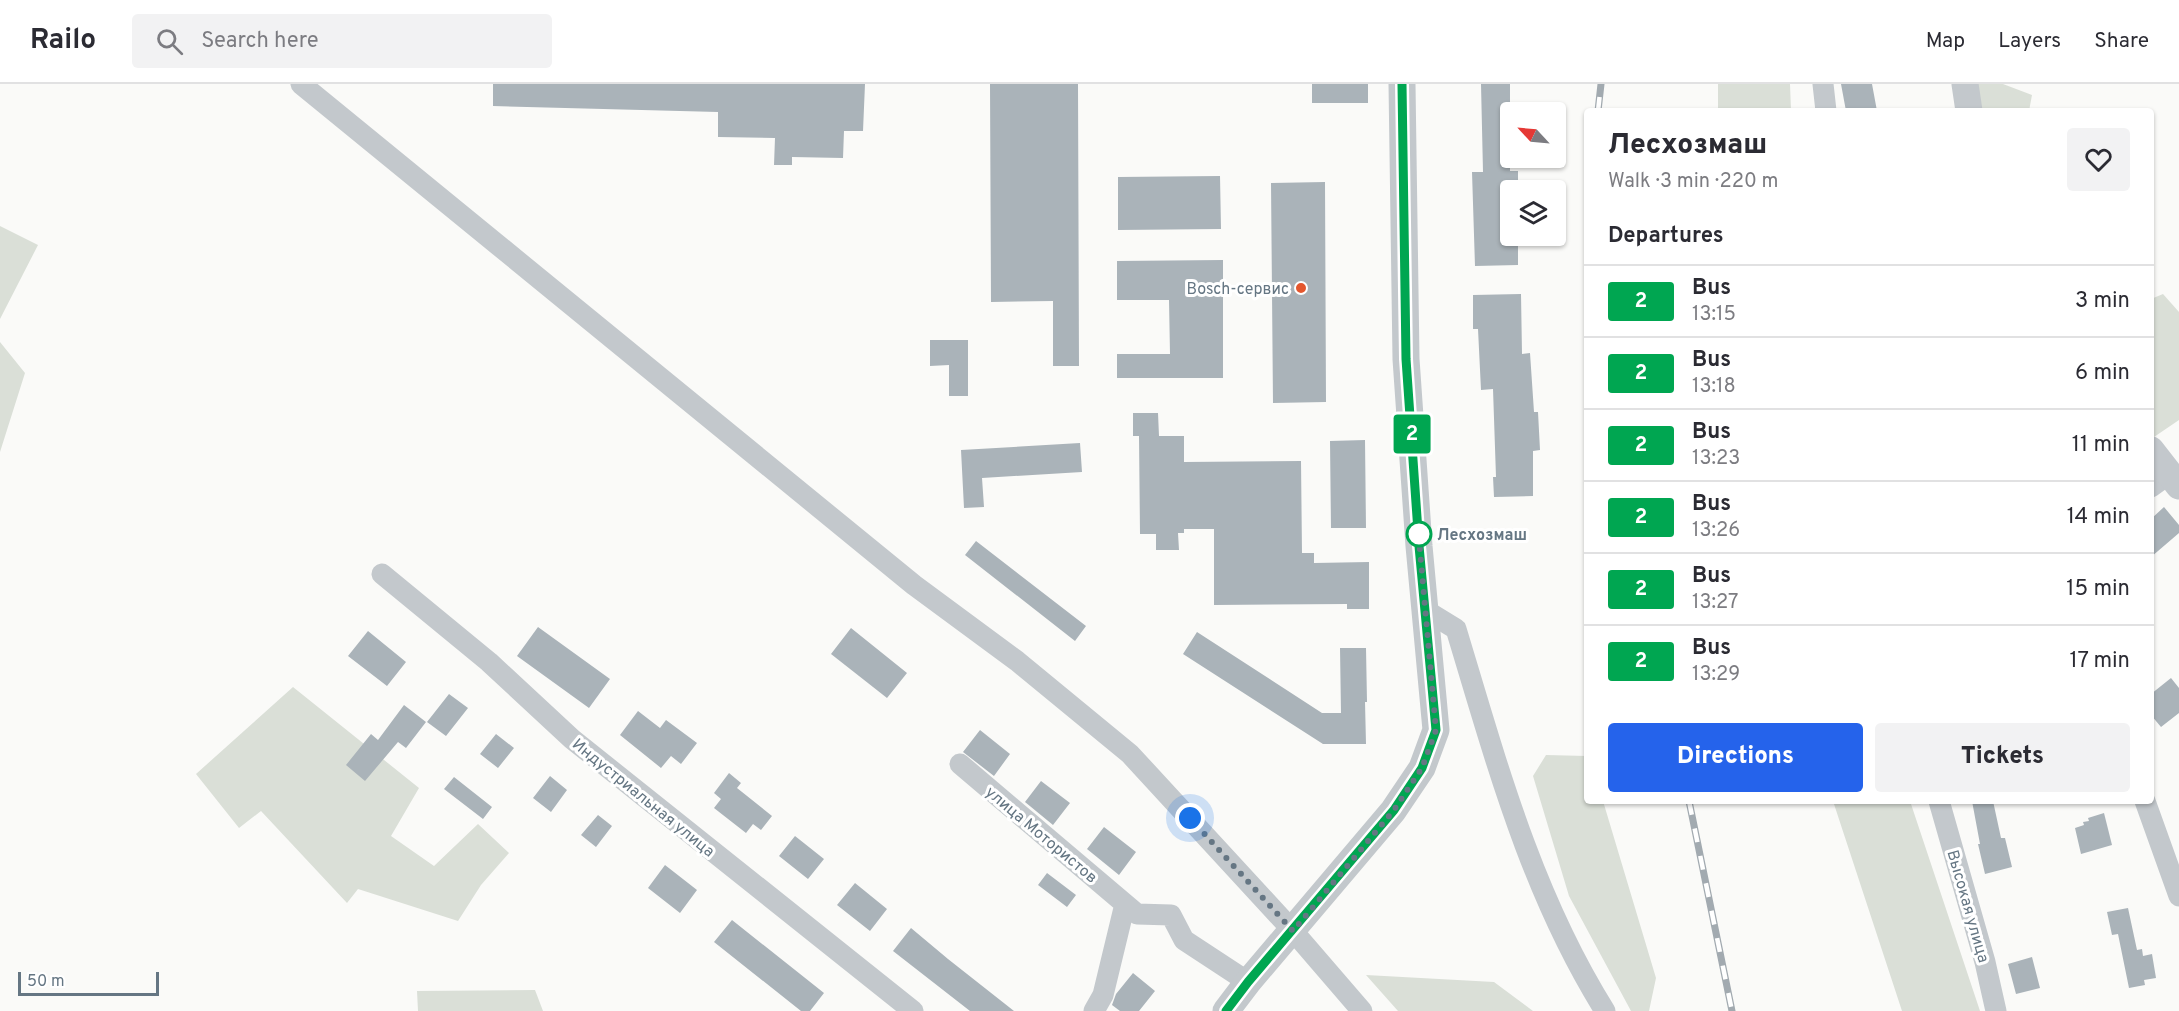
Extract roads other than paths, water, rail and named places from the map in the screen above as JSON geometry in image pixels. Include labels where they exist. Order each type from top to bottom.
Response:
[{"type":"street","points":[[301,84],[914,585],[1017,661],[1130,754],[1293,931],[1362,1011]]},
{"type":"street","points":[[1226,1011],[1394,810],[1422,768],[1436,730],[1406,359],[1402,84]]},
{"type":"street","points":[[1823,84],[1826,108]]},
{"type":"street","points":[[1965,84],[1969,108]]},
{"type":"street","points":[[2154,456],[2166,482]]},
{"type":"street","name":"Индустриальная улица","points":[[382,574],[489,662],[572,740],[914,1011]]},
{"type":"street","points":[[1425,610],[1456,629],[1508,802],[1534,874],[1605,1011]]},
{"type":"street","name":"улица Мотористов","points":[[960,764],[1137,914],[1171,915],[1184,940],[1248,982]]},
{"type":"street","name":"Высокая улица","points":[[1940,804],[1985,962],[1996,1011]]},
{"type":"street","points":[[2146,804],[2179,896]]},
{"type":"street","points":[[1094,1011],[1103,995],[1125,904]]},
{"type":"railway","points":[[1598,108],[1601,84]]},
{"type":"railway","points":[[1690,804],[1732,1011]]},
{"type":"place","name":"Bosch-сервис","points":[[1301,288]]},
{"type":"place","name":"Лесхозмаш","points":[[1419,534]]}]
